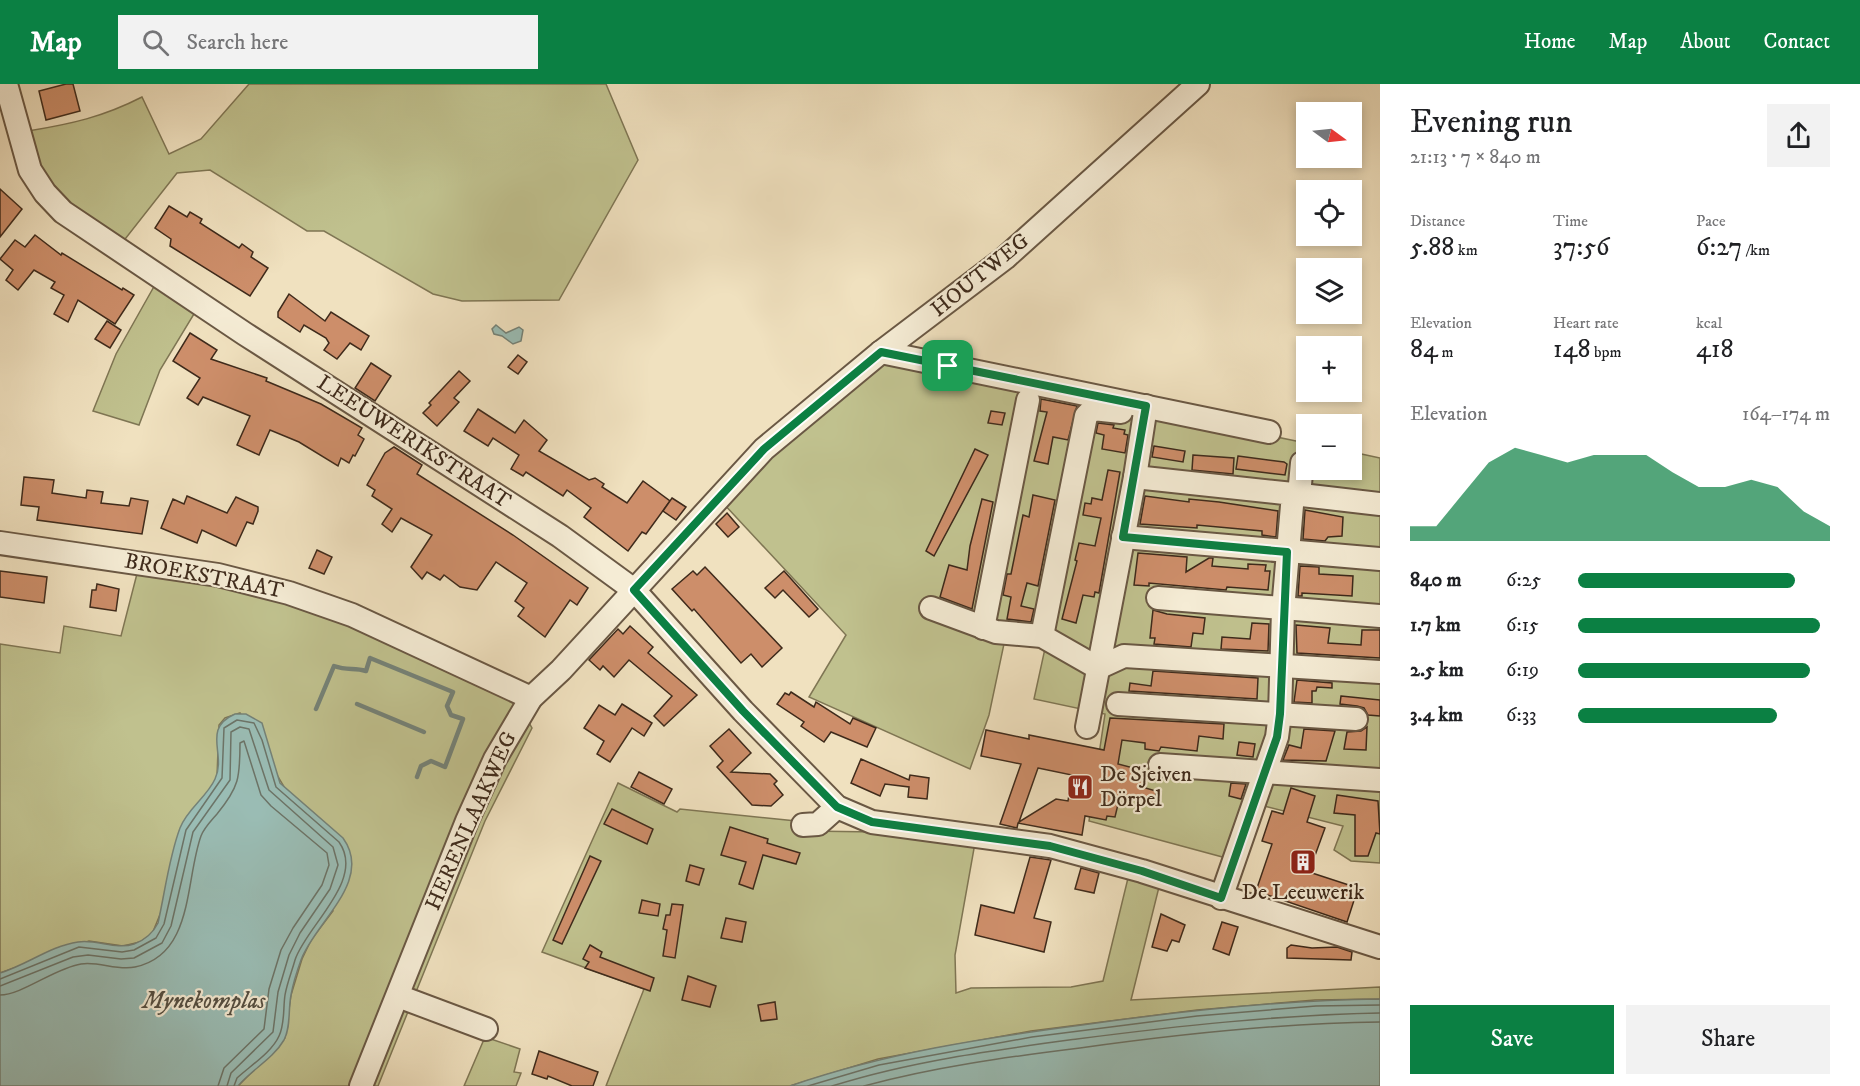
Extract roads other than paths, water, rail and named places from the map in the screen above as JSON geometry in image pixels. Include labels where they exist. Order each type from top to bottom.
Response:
[{"type":"street","name":"LEEUWERIKSTRAAT","points":[[6,84],[30,170],[45,193],[63,212],[245,334],[560,536],[634,590],[743,711],[837,807],[872,822],[1050,846],[1142,871],[1380,947]]},
{"type":"street","name":"HOUTWEG","points":[[634,590],[764,449],[881,352],[1005,258],[1198,84]]},
{"type":"street","points":[[881,352],[1145,412]]},
{"type":"street","points":[[983,628],[1028,400]]},
{"type":"street","points":[[1042,636],[1086,416],[1094,409],[1106,408],[1269,432]]},
{"type":"street","points":[[1087,727],[1135,477],[1145,412]]},
{"type":"street","points":[[1135,477],[1380,504]]},
{"type":"street","points":[[1221,898],[1277,737],[1287,552],[1299,480]]},
{"type":"street","points":[[1123,537],[1380,559]]},
{"type":"street","name":"BROEKSTRAAT","points":[[0,543],[218,575],[289,593],[352,615],[531,698]]},
{"type":"street","name":"HERENLAAKWEG","points":[[361,1086],[467,821],[495,759],[531,698],[561,670],[634,590]]},
{"type":"street","points":[[1158,598],[1283,610],[1380,616]]},
{"type":"street","points":[[931,608],[983,628],[1011,634],[1042,636],[1098,668]]},
{"type":"street","points":[[1098,668],[1124,656],[1380,672]]},
{"type":"street","points":[[1118,704],[1356,719]]},
{"type":"street","points":[[1160,765],[1380,780]]},
{"type":"street","points":[[803,825],[818,824],[837,807]]},
{"type":"street","points":[[398,996],[486,1029]]},
{"type":"water","points":[[496,325],[506,333],[519,327],[523,330],[521,341],[513,344],[502,336],[494,334],[492,329]]},
{"type":"water","name":"Mynekomplas","points":[[235,714],[246,714],[262,723],[280,783],[343,838],[351,854],[351,870],[347,885],[301,960],[292,991],[288,1030],[284,1040],[274,1053],[238,1086],[0,1086],[0,973],[68,944],[85,941],[127,946],[142,940],[151,933],[158,923],[170,863],[180,828],[187,815],[215,779],[218,770],[217,735],[219,727]]},
{"type":"water","points":[[1380,999],[1380,1086],[790,1086],[862,1064],[1008,1035],[1231,1007]]},
{"type":"waterway","points":[[316,709],[334,666],[366,671],[370,658],[453,692],[447,706],[451,715],[463,719],[445,767],[431,761],[421,766],[417,777]]},
{"type":"waterway","points":[[357,704],[424,732]]},
{"type":"place","name":"De Sjeiven Dörpel","points":[[1080,787]]},
{"type":"place","name":"De Leeuwerik","points":[[1303,862]]}]
